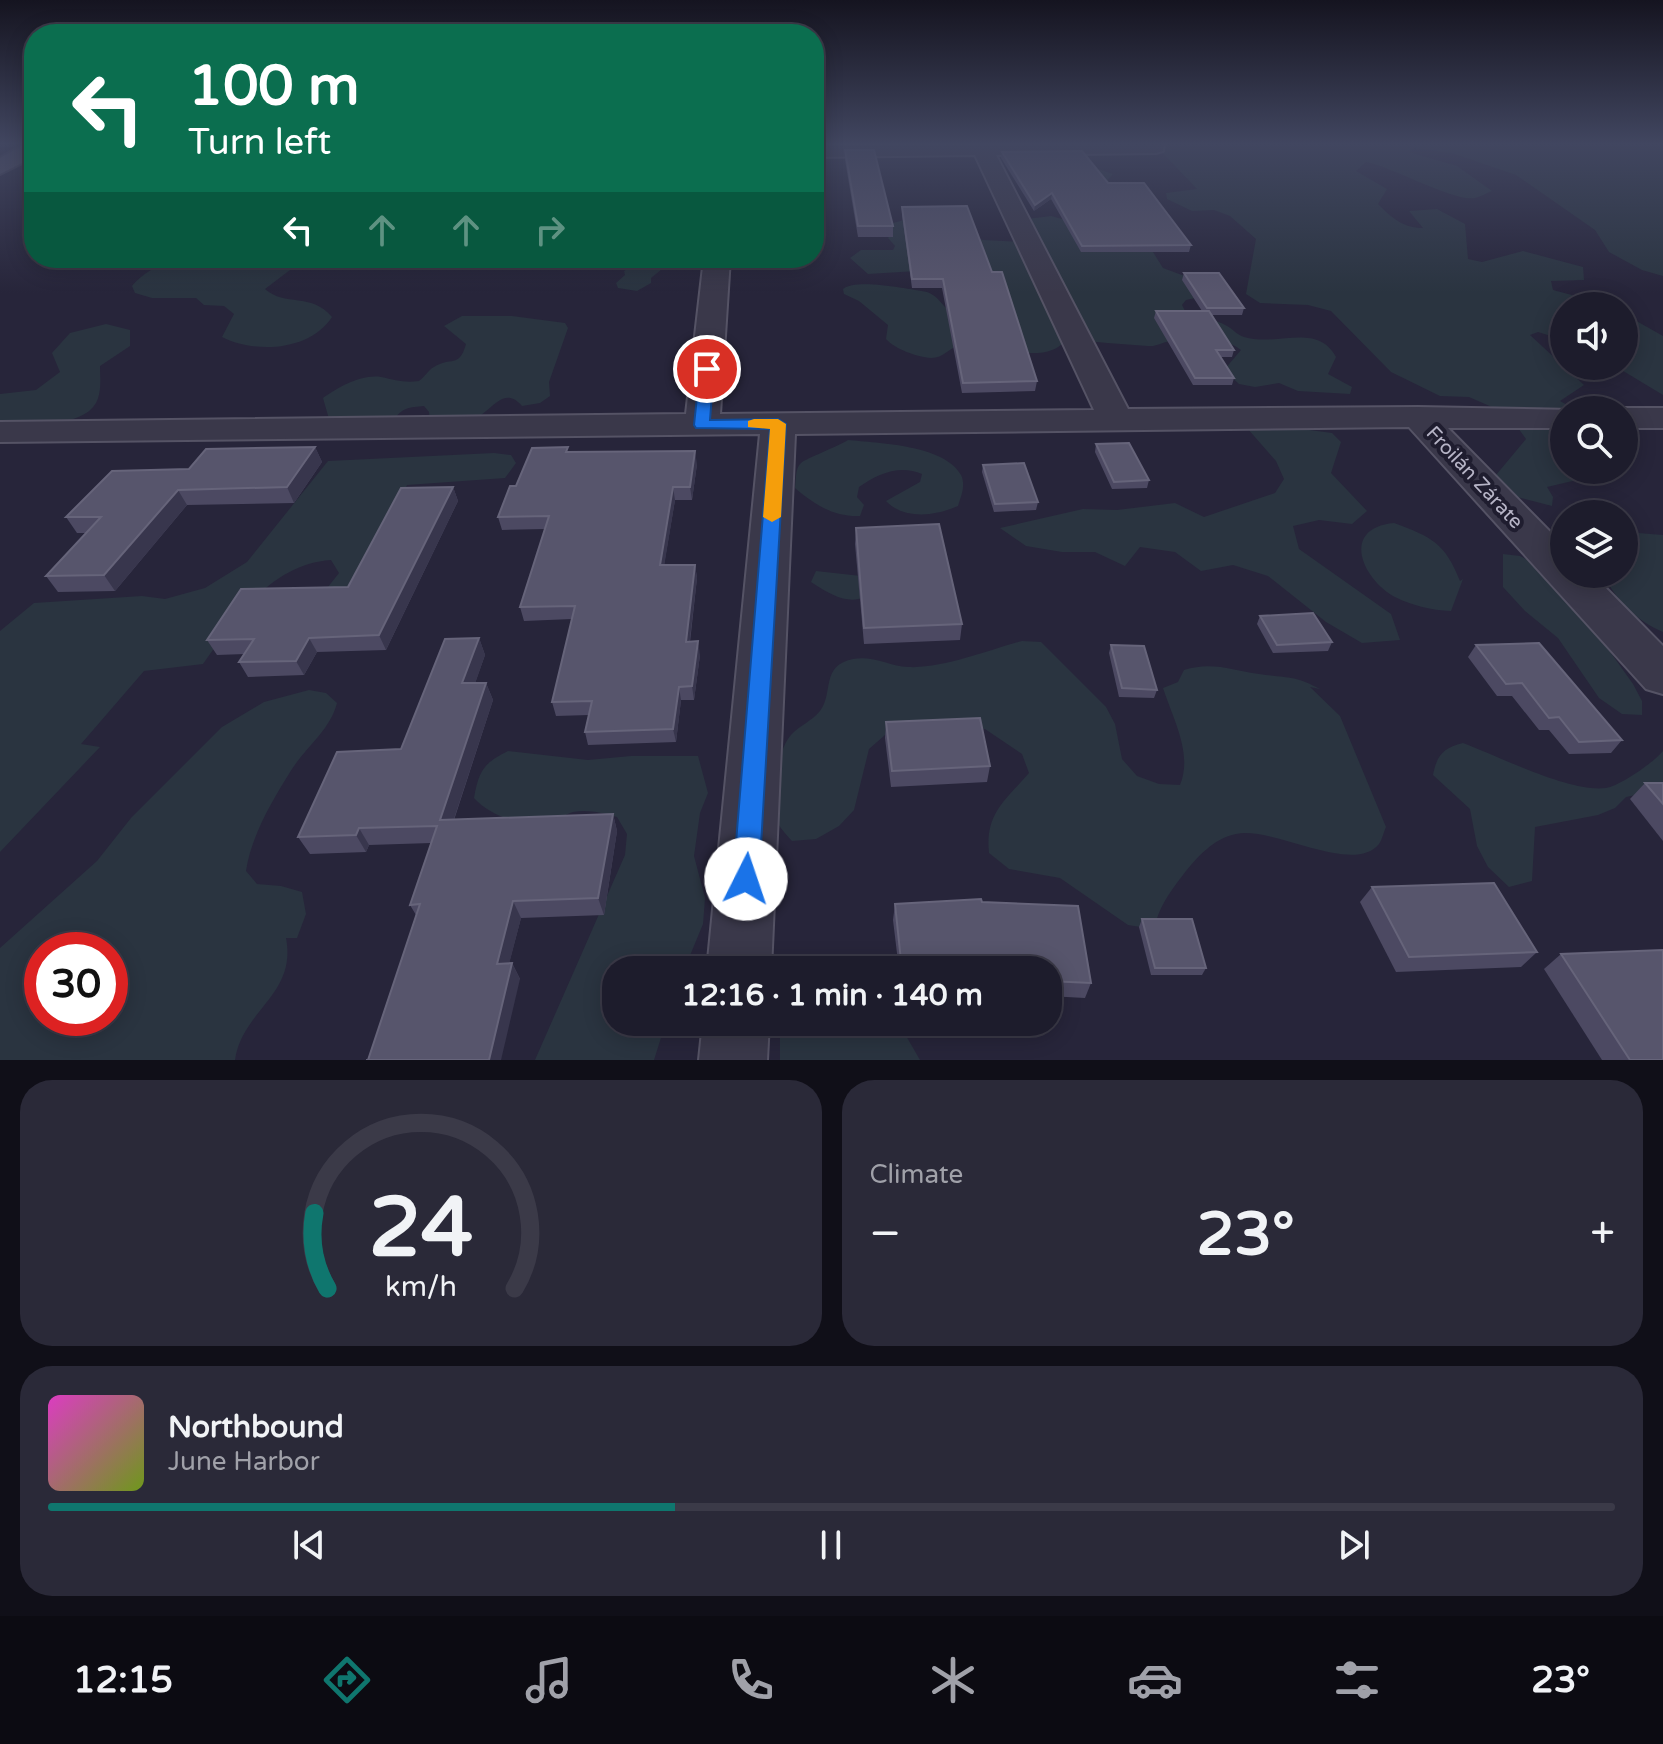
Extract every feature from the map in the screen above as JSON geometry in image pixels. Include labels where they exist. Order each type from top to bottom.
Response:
[{"type":"street","points":[[1004,193],[1116,420]]},
{"type":"street","points":[[702,425],[716,268]]},
{"type":"street","name":"Froilán Zárate","points":[[1418,417],[1550,557]]},
{"type":"street","points":[[0,432],[1550,418]]},
{"type":"street","points":[[1638,418],[1663,418]]},
{"type":"street","points":[[740,956],[778,424]]},
{"type":"street","name":"Froilán Zárate","points":[[1579,588],[1663,676]]},
{"type":"street","points":[[733,1060],[735,1036]]},
{"type":"shaded area","points":[[1087,193],[1116,193],[1163,268],[1190,278],[1195,298],[1186,300],[1182,305],[1185,311],[1229,327],[1244,337],[1308,338],[1318,341],[1336,357],[1328,374],[1352,387],[1350,394],[1298,391],[1279,383],[1255,387],[1239,384],[1224,370],[1241,350],[1227,343],[1208,340],[1170,341],[1151,346],[1066,339],[1057,348],[1045,352],[1016,352],[971,345],[959,346],[939,356],[925,357],[890,343],[886,339],[888,325],[859,301],[844,294],[843,289],[859,284],[927,292],[956,314],[933,270],[868,274],[850,258],[861,250],[893,250],[895,246],[888,238],[892,234],[893,223],[908,219],[983,240],[1023,242],[1027,219],[1051,216],[1077,223]]},
{"type":"shaded area","points":[[1166,193],[1384,193],[1378,204],[1404,224],[1423,228],[1409,211],[1437,209],[1465,224],[1468,259],[1482,262],[1523,251],[1583,267],[1584,280],[1551,281],[1553,290],[1560,292],[1550,292],[1550,336],[1538,332],[1530,335],[1550,354],[1550,380],[1579,380],[1584,385],[1568,396],[1550,396],[1550,484],[1560,484],[1547,487],[1553,497],[1550,505],[1513,496],[1496,475],[1526,439],[1508,414],[1469,397],[1440,396],[1391,372],[1331,311],[1308,305],[1260,303],[1246,294],[1256,239],[1230,216],[1214,210],[1192,211],[1167,199]]},
{"type":"shaded area","points":[[1448,193],[1486,193],[1475,198]]},
{"type":"shaded area","points":[[1543,193],[1663,193],[1663,276],[1642,270],[1609,252],[1595,230]]},
{"type":"shaded area","points":[[156,268],[285,268],[290,270],[265,289],[281,297],[315,305],[332,317],[310,337],[296,343],[250,346],[222,337],[234,314],[224,306],[204,305],[196,298],[152,298],[135,293],[132,286]]},
{"type":"shaded area","points":[[630,268],[662,269],[651,278],[651,283],[637,291],[618,288],[616,283],[625,275],[624,271]]},
{"type":"shaded area","points":[[462,316],[512,316],[565,323],[568,328],[549,382],[550,396],[540,403],[522,406],[515,400],[503,399],[475,418],[430,427],[429,412],[424,406],[406,409],[394,421],[329,419],[323,398],[350,382],[366,377],[419,381],[434,367],[460,357],[466,344],[444,326]]},
{"type":"shaded area","points":[[1638,322],[1663,336],[1663,395],[1638,380]]},
{"type":"shaded area","points":[[106,324],[130,330],[130,346],[100,366],[99,394],[89,411],[66,421],[0,428],[0,394],[36,390],[60,372],[52,353],[70,333]]},
{"type":"shaded area","points":[[1272,425],[1332,433],[1341,442],[1331,473],[1367,511],[1352,524],[1319,520],[1293,526],[1299,549],[1391,614],[1400,640],[1362,643],[1326,622],[1268,576],[1233,565],[1201,571],[1175,552],[1140,547],[1125,566],[1095,552],[1062,552],[1026,546],[1000,528],[1083,509],[1117,510],[1175,503],[1204,517],[1275,493],[1284,479],[1276,461],[1247,428]]},
{"type":"shaded area","points":[[848,440],[910,447],[941,457],[961,475],[963,483],[958,506],[920,514],[893,507],[886,501],[920,482],[922,474],[905,470],[881,475],[859,487],[857,497],[864,505],[860,516],[825,509],[795,488],[801,463]]},
{"type":"shaded area","points":[[494,453],[511,455],[516,463],[505,478],[407,485],[359,594],[324,592],[339,573],[331,560],[310,564],[290,572],[256,597],[203,664],[144,671],[81,744],[100,747],[0,852],[0,631],[34,603],[142,596],[165,599],[205,588],[247,562],[328,461]]},
{"type":"shaded area","points":[[1394,523],[1436,543],[1449,558],[1460,581],[1463,579],[1451,611],[1422,607],[1402,600],[1373,579],[1362,555],[1362,544],[1367,534],[1377,527]]},
{"type":"shaded area","points":[[1638,533],[1663,535],[1663,632],[1643,621],[1611,588],[1638,588]]},
{"type":"shaded area","points":[[1503,554],[1520,556],[1538,565],[1550,579],[1550,588],[1558,588],[1601,639],[1633,684],[1642,701],[1642,715],[1622,714],[1599,698],[1558,638],[1525,611],[1503,587]]},
{"type":"shaded area","points":[[816,571],[888,579],[869,595],[851,600],[832,595],[811,582]]},
{"type":"shaded area","points":[[1022,641],[1041,642],[1106,707],[1115,724],[1122,759],[1137,776],[1159,784],[1180,785],[1183,773],[1180,736],[1163,688],[1178,682],[1184,670],[1203,666],[1222,667],[1297,679],[1320,689],[1310,687],[1340,716],[1386,827],[1379,844],[1367,852],[1351,855],[1252,833],[1228,836],[1206,850],[1188,869],[1165,900],[1154,929],[1128,925],[1060,878],[1009,869],[989,853],[990,828],[998,808],[1029,773],[1022,754],[985,729],[923,720],[885,735],[869,749],[854,810],[839,826],[816,839],[792,841],[782,829],[771,805],[779,758],[791,735],[820,711],[836,668],[860,658],[908,667],[936,665]]},
{"type":"shaded area","points":[[309,690],[326,693],[337,703],[318,738],[298,761],[278,793],[258,831],[249,858],[246,871],[257,884],[302,892],[306,914],[297,938],[286,938],[284,974],[247,1028],[235,1060],[0,1060],[0,948],[97,861],[131,818],[222,727],[264,702]]},
{"type":"shaded area","points":[[1463,743],[1534,772],[1591,788],[1606,788],[1620,783],[1663,751],[1663,789],[1626,797],[1615,808],[1598,815],[1535,827],[1532,881],[1509,887],[1488,867],[1477,846],[1470,809],[1433,775],[1442,753]]},
{"type":"shaded area","points":[[508,751],[588,760],[631,756],[698,756],[708,793],[700,813],[694,856],[705,898],[703,924],[690,956],[602,956],[602,1036],[662,1036],[654,1060],[535,1060],[625,855],[627,834],[617,817],[590,811],[570,813],[552,821],[529,823],[508,819],[489,810],[474,798],[481,774],[493,759]]},
{"type":"shaded area","points":[[780,1036],[906,1036],[920,1060],[780,1060]]},
{"type":"building","points":[[852,193],[885,193],[893,226],[858,226]]},
{"type":"building","points":[[1028,193],[1051,193],[1035,205]]},
{"type":"building","points":[[1052,193],[1152,193],[1191,245],[1082,246]]},
{"type":"building","points":[[967,206],[992,272],[1002,272],[1037,381],[963,383],[943,279],[912,279],[902,207]]},
{"type":"building","points":[[1184,273],[1219,273],[1244,308],[1207,308]]},
{"type":"building","points":[[1156,311],[1209,311],[1234,350],[1216,350],[1234,378],[1195,378]]},
{"type":"building","points":[[1129,443],[1149,480],[1114,482],[1096,444]]},
{"type":"building","points":[[315,447],[287,487],[178,490],[104,575],[46,576],[101,517],[66,517],[112,471],[189,469],[206,449]]},
{"type":"building","points":[[568,447],[566,452],[695,451],[690,487],[673,487],[660,565],[695,565],[686,642],[698,641],[692,686],[679,687],[673,729],[585,732],[592,701],[552,702],[575,606],[520,607],[549,516],[498,517],[510,486],[516,486],[532,448]]},
{"type":"building","points":[[1024,463],[1038,502],[995,504],[983,465]]},
{"type":"building","points":[[453,487],[379,635],[309,638],[296,661],[239,662],[254,639],[207,640],[241,589],[348,587],[401,488]]},
{"type":"building","points":[[939,524],[962,624],[864,628],[856,528]]},
{"type":"building","points":[[1313,613],[1332,642],[1277,645],[1260,616]]},
{"type":"building","points":[[479,638],[462,683],[486,683],[440,820],[613,814],[598,898],[513,901],[497,964],[512,963],[489,1060],[368,1060],[420,904],[410,905],[437,826],[359,828],[356,835],[298,837],[337,752],[401,749],[445,639]]},
{"type":"building","points":[[1539,643],[1622,740],[1579,742],[1559,717],[1549,718],[1522,683],[1506,684],[1476,645]]},
{"type":"building","points":[[1111,645],[1144,646],[1157,690],[1122,688]]},
{"type":"building","points":[[980,718],[990,766],[892,771],[886,722]]},
{"type":"building","points":[[1645,783],[1663,783],[1663,804]]},
{"type":"building","points":[[1494,883],[1537,952],[1409,957],[1372,887]]},
{"type":"building","points":[[981,899],[982,902],[1078,906],[1091,983],[1062,982],[1062,956],[901,956],[895,904]]},
{"type":"building","points":[[1142,919],[1192,919],[1206,968],[1155,968]]},
{"type":"building","points":[[1663,950],[1663,1060],[1630,1060],[1561,954]]},
{"type":"slow traffic","points":[[754,424],[778,424],[772,517]]},
{"type":"route","points":[[707,369],[702,425],[778,424],[746,879]]}]
